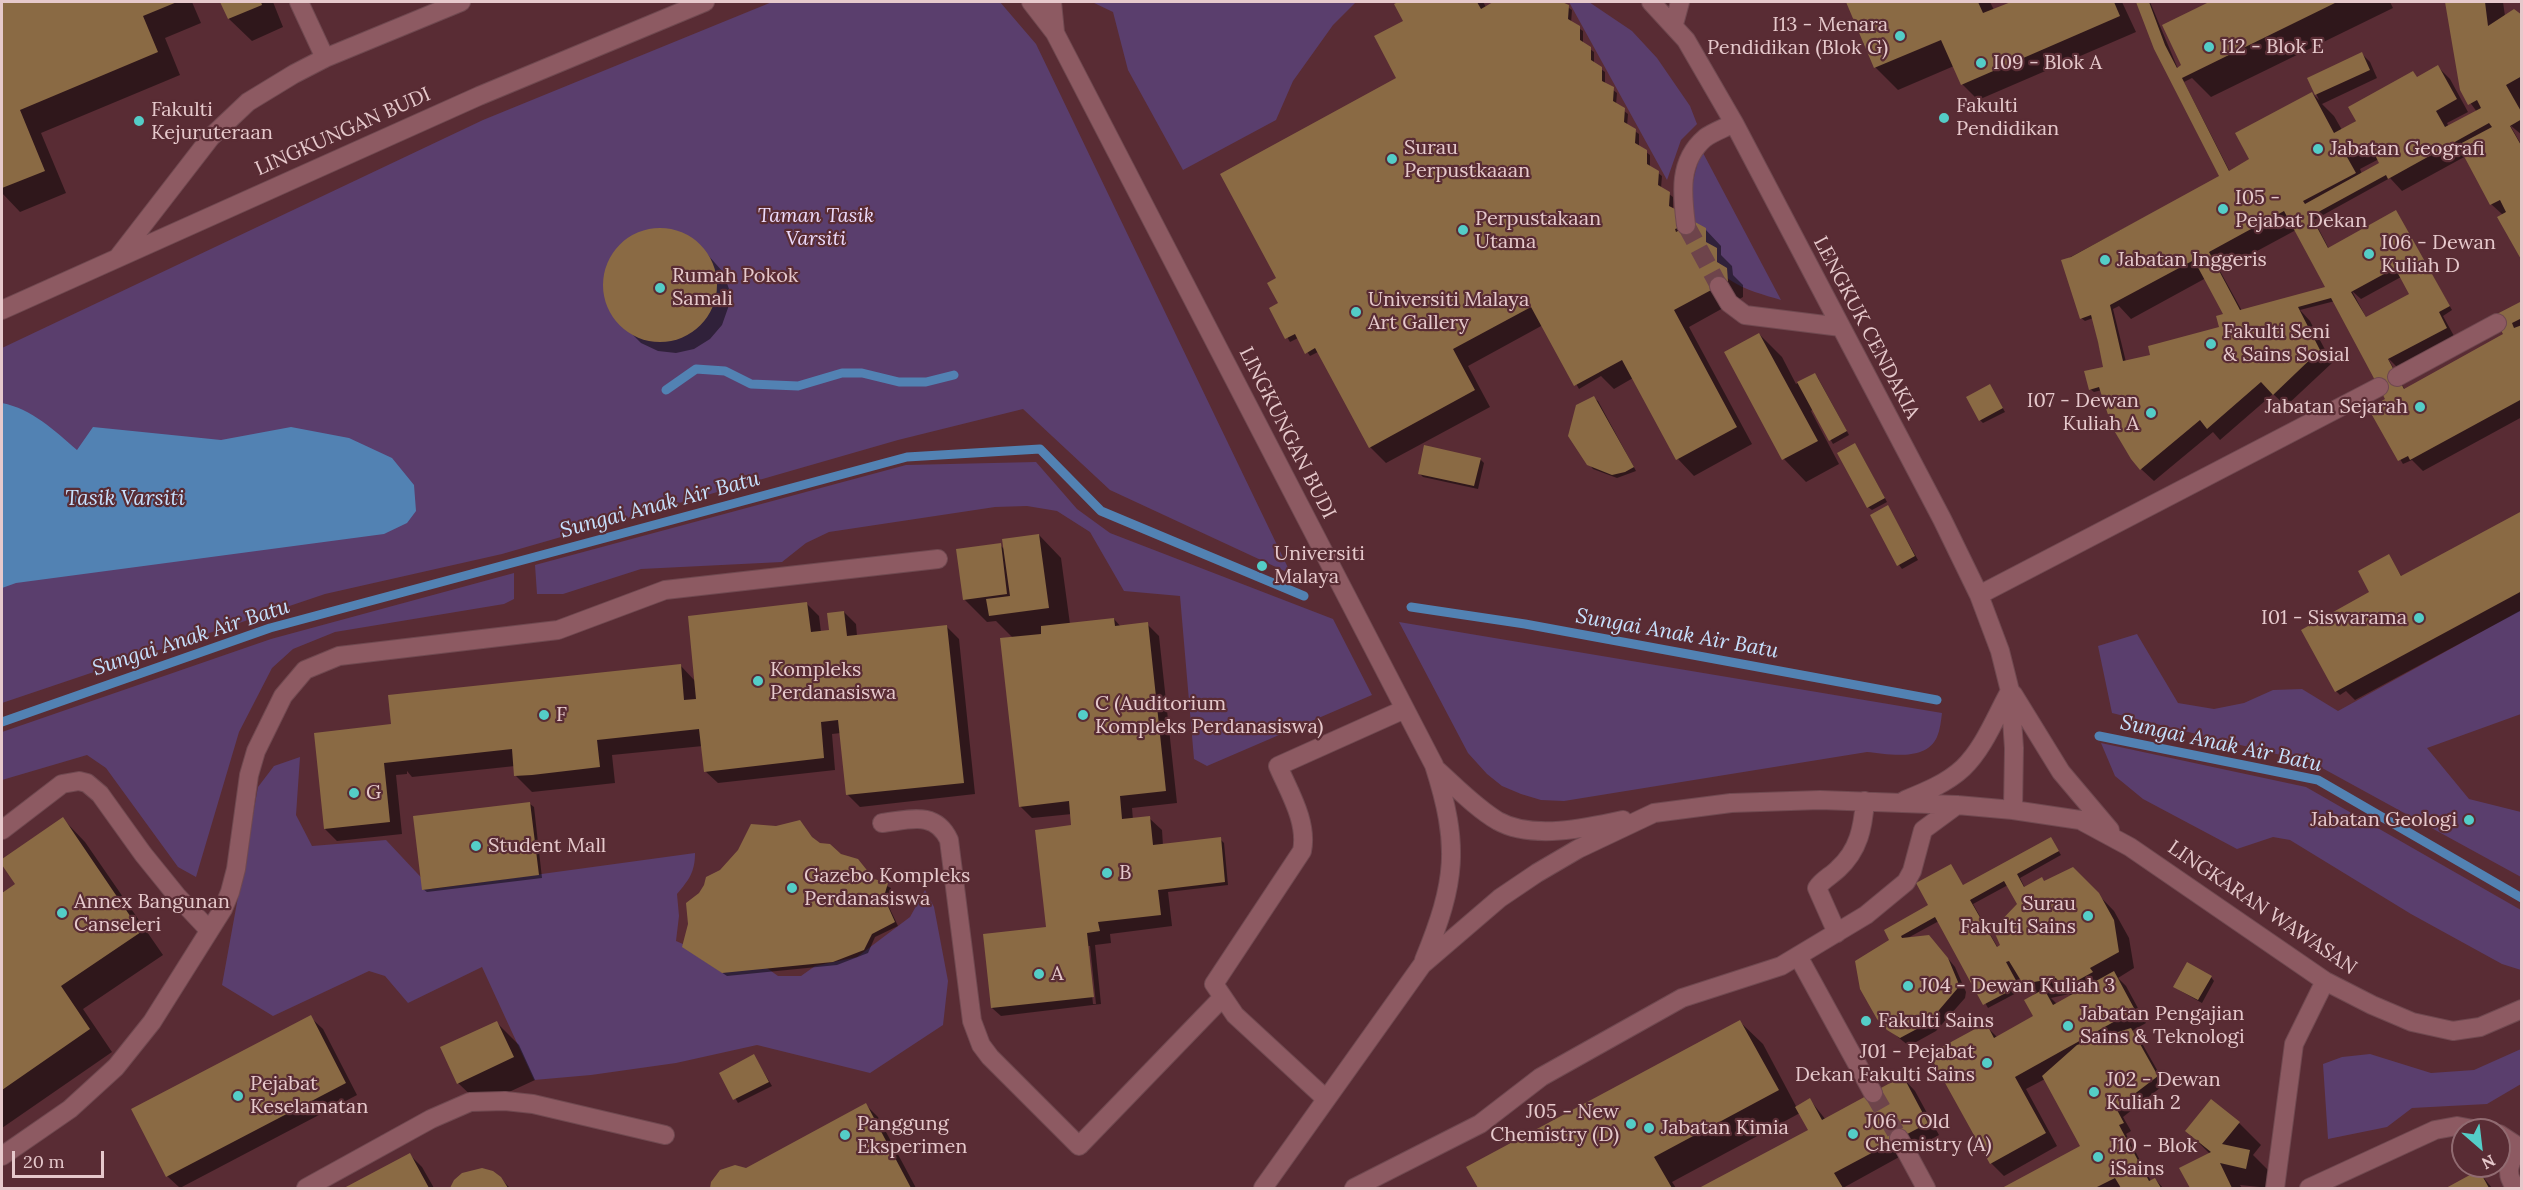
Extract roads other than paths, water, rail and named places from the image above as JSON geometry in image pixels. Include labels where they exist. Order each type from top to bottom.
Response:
[{"type":"street","points":[[299,2],[325,58]]},
{"type":"street","points":[[118,257],[210,138],[248,102],[325,58],[461,2]]},
{"type":"street","name":"LINGKUNGAN BUDI","points":[[2,310],[479,96],[705,2]]},
{"type":"street","name":"LINGKUNGAN BUDI","points":[[1031,2],[1055,33]]},
{"type":"street","name":"LINGKUNGAN BUDI","points":[[1042,2],[1055,33],[1435,768],[1448,814],[1452,840],[1451,865],[1443,915],[1422,965],[1263,1188]]},
{"type":"street","points":[[1052,2],[1055,33]]},
{"type":"street","name":"LENGKUK CENDAKIA","points":[[1652,2],[1674,24],[1699,60],[1734,123],[1936,509],[1979,596],[2000,651],[2010,691],[2014,748],[2013,810]]},
{"type":"street","points":[[1674,24],[1680,2]]},
{"type":"street","points":[[1686,225],[1682,196],[1684,170],[1694,149],[1706,138],[1734,123]]},
{"type":"street","points":[[1719,286],[1729,303],[1745,315],[1841,327]]},
{"type":"street","points":[[2397,377],[2497,323]]},
{"type":"street","points":[[1979,596],[2379,387]]},
{"type":"street","points":[[2,1156],[70,1109],[116,1067],[152,1022],[223,909],[233,881],[249,775],[256,751],[283,696],[305,670],[321,661],[339,656],[558,630],[665,590],[938,559]]},
{"type":"street","points":[[1899,802],[1933,789],[1963,768],[2010,691]]},
{"type":"street","name":"LENGKUK CENDAKIA","points":[[2010,691],[2061,772],[2117,838]]},
{"type":"street","points":[[1326,1099],[1235,1015],[1214,984],[1302,851],[1305,839],[1303,826],[1278,766],[1405,709]]},
{"type":"street","points":[[1435,768],[1500,822],[1530,830],[1577,830],[1654,813]]},
{"type":"street","points":[[2,830],[62,784],[79,781],[87,783],[100,794],[143,854],[177,896],[209,930]]},
{"type":"street","name":"LINGKUNGAN BUDI","points":[[1422,965],[1500,898],[1529,878],[1578,849],[1654,813],[1731,803],[1820,800],[1899,802]]},
{"type":"street","points":[[1837,933],[1816,888],[1837,870],[1855,849],[1863,826],[1865,801]]},
{"type":"street","points":[[1899,802],[2013,810]]},
{"type":"street","points":[[1354,1188],[1480,1124],[1541,1077],[1682,998],[1781,966],[1866,915],[1906,882],[1912,871],[1923,830],[1957,806]]},
{"type":"street","name":"LINGKARAN WAWASAN","points":[[2013,810],[2080,820],[2117,838],[2325,981],[2412,1022],[2453,1031],[2480,1027],[2522,1008]]},
{"type":"street","points":[[882,823],[926,819],[940,824],[945,831],[949,840],[972,1021],[976,1034],[990,1057],[1079,1146],[1222,998]]},
{"type":"street","points":[[1798,956],[1873,1093]]},
{"type":"street","points":[[2275,1188],[2294,1044],[2325,981]]},
{"type":"street","points":[[306,1188],[431,1119],[470,1102],[505,1101],[533,1104],[665,1135]]},
{"type":"street","points":[[2309,1188],[2435,1130],[2451,1127]]},
{"type":"street","points":[[1899,1138],[1926,1188]]},
{"type":"street","points":[[2517,1188],[2509,1177],[2509,1168],[2511,1160],[2522,1149]]},
{"type":"water","name":"Tasik Varsiti","points":[[2,403],[33,415],[77,450],[93,427],[221,440],[291,427],[349,438],[392,458],[414,485],[416,511],[407,523],[384,534],[16,583],[2,588]]},
{"type":"waterway","points":[[666,390],[696,369],[725,371],[751,384],[798,386],[842,373],[862,373],[899,382],[926,382],[954,375]]},
{"type":"waterway","name":"Sungai Anak Air Batu","points":[[2,722],[270,628],[907,457],[1040,449],[1101,511],[1304,596]]},
{"type":"waterway","name":"Sungai Anak Air Batu","points":[[1411,607],[1525,624],[1937,700]]},
{"type":"waterway","name":"Sungai Anak Air Batu","points":[[2099,736],[2318,780],[2522,898]]},
{"type":"tunnel","points":[[1686,225],[1719,286]]},
{"type":"tunnel","points":[[1873,1093],[1899,1138]]},
{"type":"place","name":"I13 - Menara Pendidikan (Blok G)","points":[[1900,36]]},
{"type":"place","name":"I12 - Blok E","points":[[2209,47]]},
{"type":"place","name":"I09 - Blok A","points":[[1981,63]]},
{"type":"place","name":"Fakulti Pendidikan","points":[[1944,118]]},
{"type":"place","name":"Fakulti Kejuruteraan","points":[[139,121]]},
{"type":"place","name":"Jabatan Geografi","points":[[2318,149]]},
{"type":"place","name":"Surau Perpustkaaan","points":[[1392,159]]},
{"type":"place","name":"I05 - Pejabat Dekan","points":[[2223,209]]},
{"type":"place","name":"Perpustakaan Utama","points":[[1463,230]]},
{"type":"place","name":"I06 - Dewan Kuliah D","points":[[2369,254]]},
{"type":"place","name":"Jabatan Inggeris","points":[[2105,260]]},
{"type":"place","name":"Rumah Pokok Samali","points":[[660,288]]},
{"type":"place","name":"Universiti Malaya Art Gallery","points":[[1356,312]]},
{"type":"place","name":"Fakulti Seni & Sains Sosial","points":[[2211,344]]},
{"type":"place","name":"Jabatan Sejarah","points":[[2420,407]]},
{"type":"place","name":"I07 - Dewan Kuliah A","points":[[2151,413]]},
{"type":"place","name":"Universiti Malaya","points":[[1262,566]]},
{"type":"place","name":"I01 - Siswarama","points":[[2419,618]]},
{"type":"place","name":"Kompleks Perdanasiswa","points":[[758,681]]},
{"type":"place","name":"F","points":[[544,715]]},
{"type":"place","name":"C (Auditorium Kompleks Perdanasiswa)","points":[[1083,715]]},
{"type":"place","name":"G","points":[[354,793]]},
{"type":"place","name":"Jabatan Geologi","points":[[2469,820]]},
{"type":"place","name":"Student Mall","points":[[476,846]]},
{"type":"place","name":"B","points":[[1107,873]]},
{"type":"place","name":"Gazebo Kompleks Perdanasiswa","points":[[792,888]]},
{"type":"place","name":"Annex Bangunan Canseleri","points":[[62,913]]},
{"type":"place","name":"Surau Fakulti Sains","points":[[2088,916]]},
{"type":"place","name":"A","points":[[1039,974]]},
{"type":"place","name":"J04 - Dewan Kuliah 3","points":[[1908,986]]},
{"type":"place","name":"Fakulti Sains","points":[[1866,1021]]},
{"type":"place","name":"Jabatan Pengajian Sains & Teknologi","points":[[2068,1026]]},
{"type":"place","name":"J01 - Pejabat Dekan Fakulti Sains","points":[[1987,1063]]},
{"type":"place","name":"J02 - Dewan Kuliah 2","points":[[2094,1092]]},
{"type":"place","name":"Pejabat Keselamatan","points":[[238,1096]]},
{"type":"place","name":"J05 - New Chemistry (D)","points":[[1631,1124]]},
{"type":"place","name":"Jabatan Kimia","points":[[1649,1128]]},
{"type":"place","name":"J06 - Old Chemistry (A)","points":[[1853,1134]]},
{"type":"place","name":"Panggung Eksperimen","points":[[845,1135]]},
{"type":"place","name":"J10 - Blok iSains","points":[[2098,1157]]},
{"type":"park label","name":"Taman Tasik Varsiti","points":[[816,228]]}]
